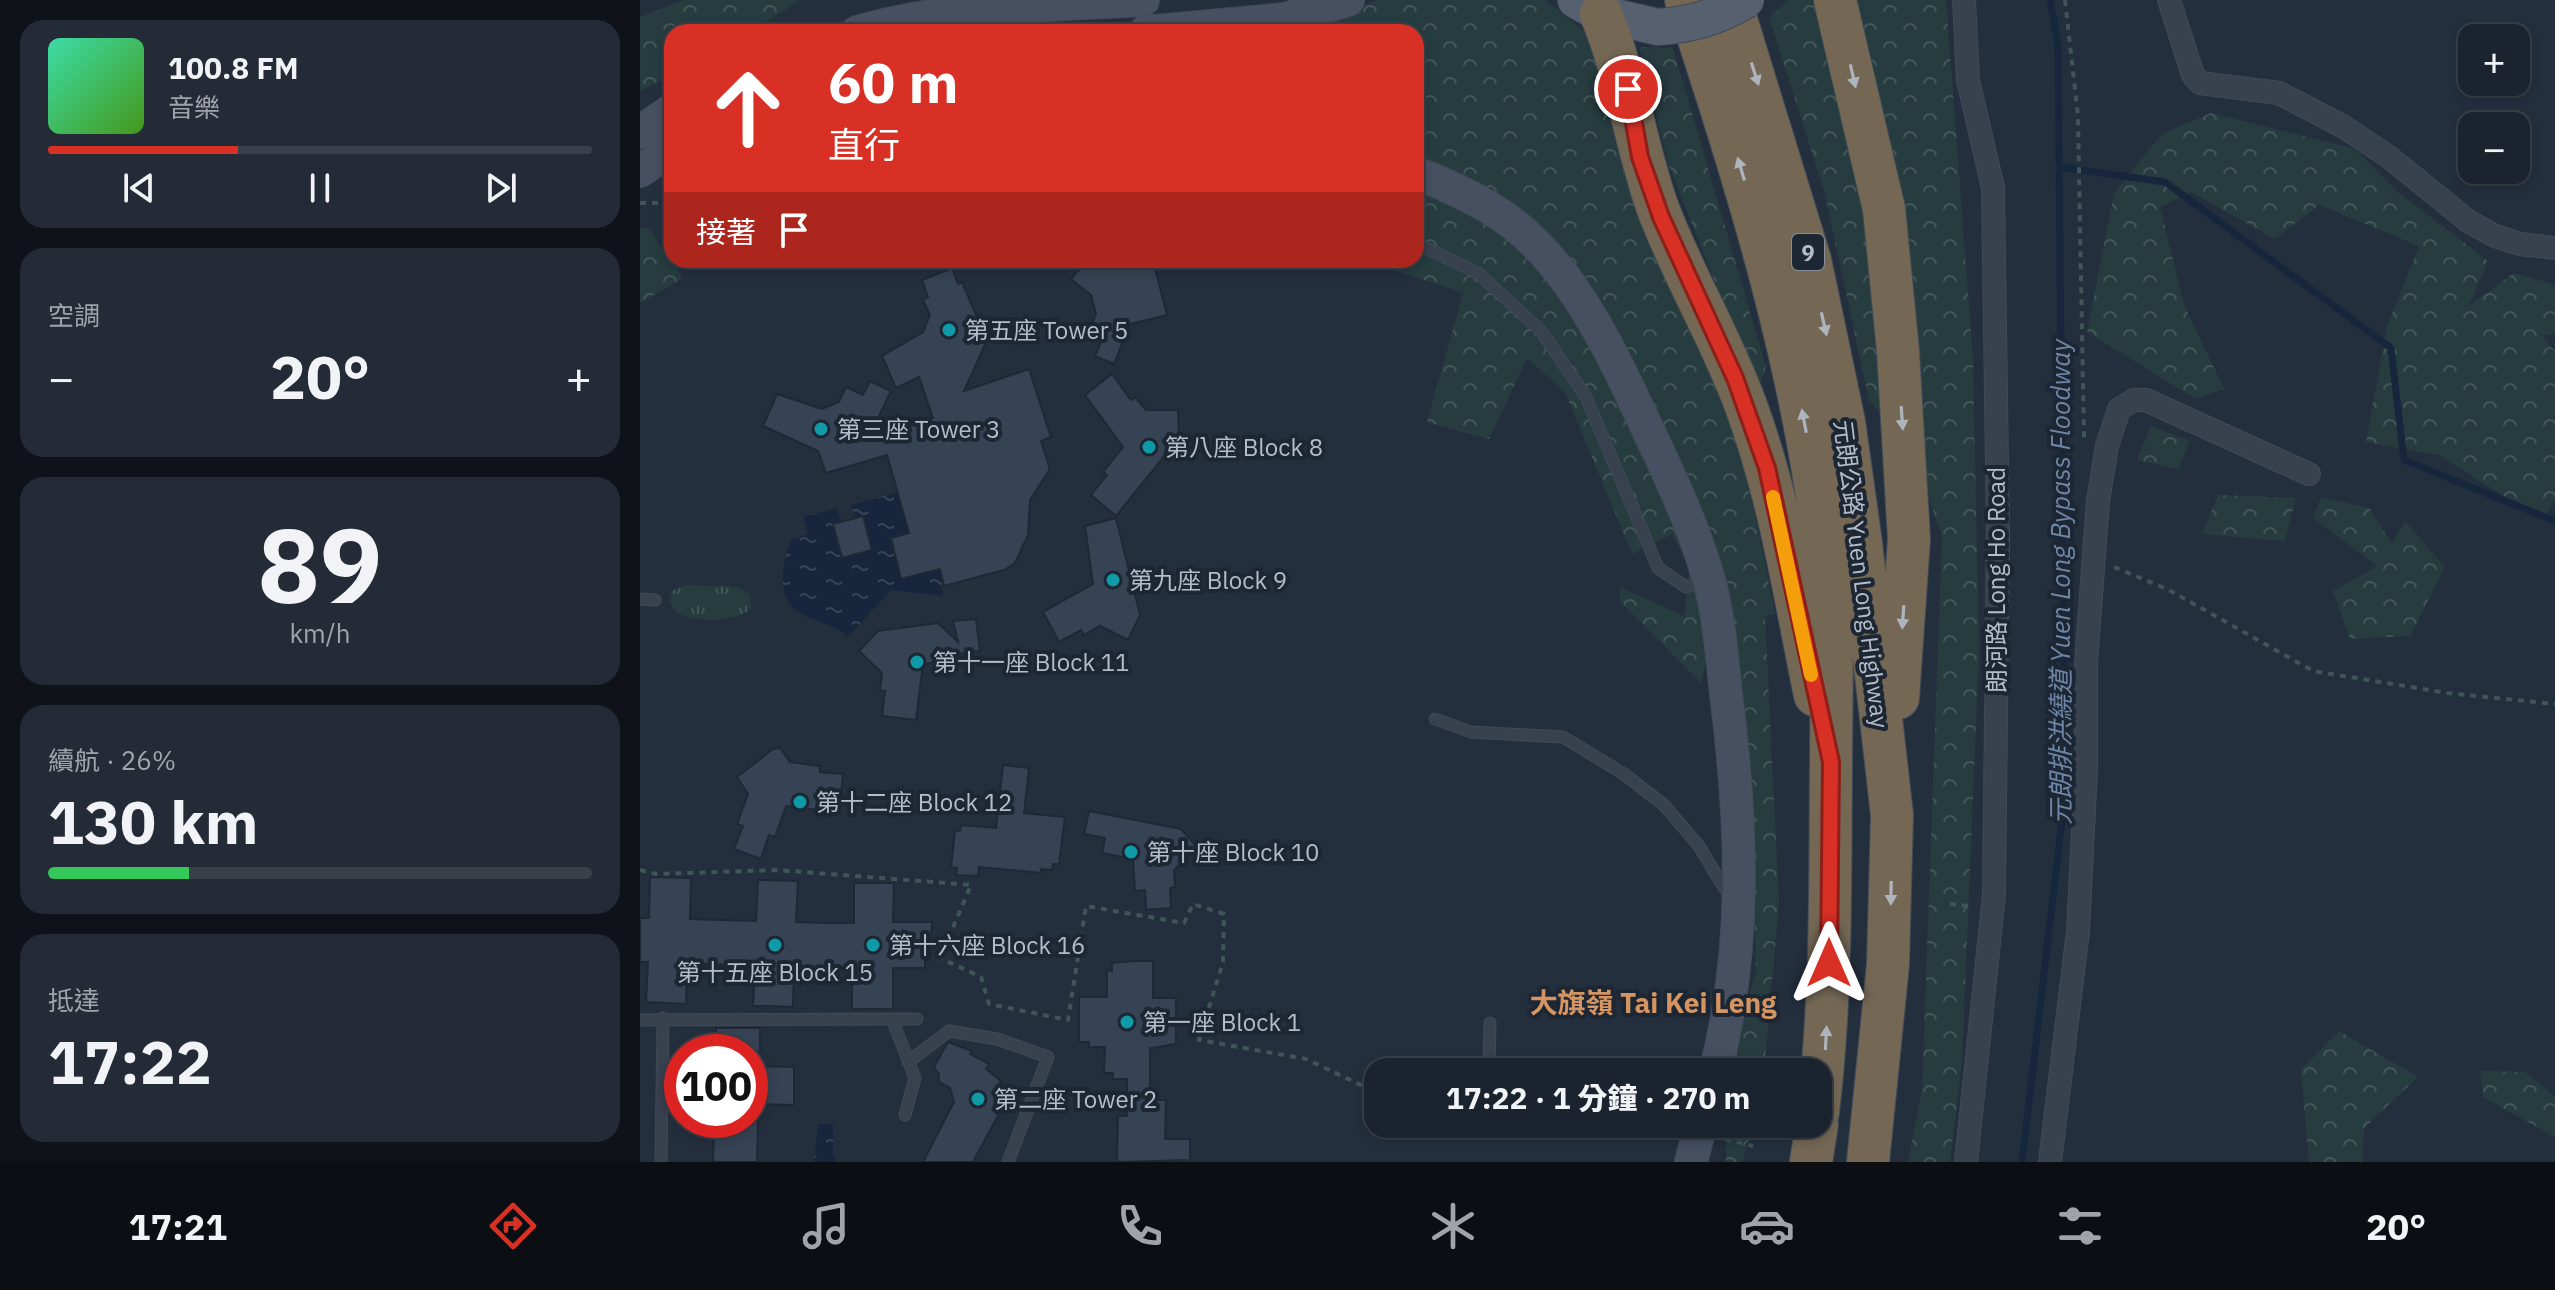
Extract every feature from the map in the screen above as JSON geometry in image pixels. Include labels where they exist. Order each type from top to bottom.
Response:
[{"type":"highway","name":"元朗公路 Yuen Long Highway","points":[[1730,0],[1794,203],[1832,359],[1860,533],[1892,815],[1888,964],[1868,1162]]},
{"type":"highway","points":[[1835,0],[1884,209],[1898,351],[1909,539],[1892,815]]},
{"type":"highway","points":[[1582,4],[1620,62],[1640,157],[1661,217],[1735,378],[1767,468],[1831,762]]},
{"type":"highway","name":"元朗公路 Yuen Long Highway","points":[[1672,13],[1756,222],[1805,429],[1824,545],[1833,637],[1829,963],[1822,1058]]},
{"type":"highway","points":[[1811,1162],[1815,1138]]},
{"type":"main road","points":[[1582,4],[1672,13],[1678,26],[1712,16],[1746,0]]},
{"type":"street","points":[[891,24],[929,15],[974,10],[1143,0]]},
{"type":"street","points":[[1283,24],[1348,0]]},
{"type":"street","name":"朗河路 Long Ho Road","points":[[1964,0],[1968,80],[1993,188],[1998,535],[1994,895],[1966,1162]]},
{"type":"street","points":[[2169,0],[2193,75],[2200,83],[2279,93],[2344,127],[2389,157],[2468,221],[2495,236],[2520,244],[2555,248]]},
{"type":"street","points":[[640,132],[664,116]]},
{"type":"street","points":[[640,171],[664,154]]},
{"type":"street","points":[[1424,176],[1458,189],[1513,224],[1557,269],[1614,358],[1677,491],[1710,581],[1733,750],[1740,893],[1730,1017],[1719,1058]]},
{"type":"street","points":[[2050,1162],[2078,931],[2086,769],[2086,663],[2098,501],[2107,446],[2119,409],[2125,403],[2146,400],[2309,474]]},
{"type":"lane","points":[[1424,247],[1478,273],[1541,331],[1586,397],[1658,568],[1686,587],[1710,581]]},
{"type":"lane","points":[[640,599],[655,600]]},
{"type":"lane","points":[[1435,719],[1471,732],[1563,737],[1624,774],[1664,805],[1699,846],[1724,888],[1740,893]]},
{"type":"lane","points":[[661,1162],[663,1018]]},
{"type":"lane","points":[[892,1019],[915,1078],[905,1115]]},
{"type":"lane","points":[[640,1020],[917,1019]]},
{"type":"lane","points":[[1489,1058],[1490,1023]]},
{"type":"lane","points":[[908,1062],[949,1031],[997,1039],[1048,1057],[1008,1162]]},
{"type":"path","points":[[2065,0],[2078,116],[2084,440]]},
{"type":"path","points":[[640,203],[664,203]]},
{"type":"path","points":[[2095,559],[2169,590],[2313,671],[2447,693],[2555,704]]},
{"type":"path","points":[[640,870],[656,874],[778,870],[971,885],[940,958],[981,977],[989,1004],[1068,1020],[1086,906],[1184,923],[1193,904],[1224,914],[1223,962],[1199,1040],[1306,1059],[1364,1086]]},
{"type":"green space","points":[[684,0],[800,0],[763,24],[664,24],[664,79],[640,91],[640,17]]},
{"type":"green space","points":[[1377,0],[1545,0],[1584,31],[1598,55],[1746,469],[1775,614],[1765,616],[1779,903],[1765,1058],[1732,1058],[1756,971],[1754,900],[1708,652],[1701,683],[1620,601],[1620,587],[1684,616],[1690,568],[1672,534],[1632,554],[1565,392],[1527,358],[1489,439],[1427,422],[1463,293],[1388,268],[1424,268],[1424,24],[1329,24],[1342,14]]},
{"type":"green space","points":[[1789,0],[1819,0],[1864,191],[1886,417],[1869,401],[1825,194],[1769,17]]},
{"type":"green space","points":[[1854,0],[1946,0],[1973,358],[1979,652],[1962,1061],[1950,1162],[1908,1162],[1922,1089],[1942,536],[1929,499],[1917,357]]},
{"type":"green space","points":[[1639,47],[1673,48],[1766,367],[1758,391],[1669,166]]},
{"type":"green space","points":[[2211,113],[2355,149],[2399,193],[2488,261],[2469,306],[2514,273],[2555,285],[2555,334],[2541,335],[2555,351],[2555,499],[2542,520],[2439,455],[2366,442],[2387,326],[2419,246],[2319,205],[2275,239],[2191,192],[2160,207],[2184,305],[2224,389],[2196,399],[2087,332],[2114,193],[2162,134]]},
{"type":"green space","points":[[640,228],[649,229],[664,251],[664,268],[676,268],[683,278],[640,303]]},
{"type":"green space","points":[[2151,426],[2190,441],[2178,469],[2137,460]]},
{"type":"green space","points":[[2218,495],[2296,498],[2285,541],[2202,534]]},
{"type":"green space","points":[[2321,497],[2369,508],[2392,544],[2405,521],[2445,567],[2410,636],[2350,639],[2333,591],[2377,566],[2313,518]]},
{"type":"green space","points":[[685,585],[737,587],[750,594],[751,608],[732,617],[687,617],[676,612],[670,603],[672,591]]},
{"type":"green space","points":[[2339,1031],[2418,1077],[2364,1128],[2363,1162],[2309,1162],[2301,1070]]},
{"type":"green space","points":[[2480,1071],[2525,1072],[2555,1097],[2555,1137],[2483,1097]]},
{"type":"green space","points":[[1726,1138],[1750,1138],[1742,1162],[1726,1162]]},
{"type":"water","points":[[910,489],[909,533],[891,538],[901,578],[940,569],[943,596],[891,590],[848,637],[797,611],[785,596],[783,577],[791,539],[808,534],[803,517],[837,508],[841,522],[863,516],[855,518],[851,505]]},
{"type":"water","points":[[818,1124],[833,1124],[833,1153],[837,1162],[814,1162]]},
{"type":"building","points":[[952,268],[958,284],[962,282],[984,334],[989,336],[964,391],[1029,369],[1051,437],[1041,441],[1050,469],[1030,500],[1028,535],[1015,563],[1004,570],[944,586],[940,569],[901,579],[891,538],[909,533],[887,455],[826,473],[818,451],[763,426],[777,394],[822,409],[839,402],[846,387],[863,395],[870,381],[891,391],[867,441],[933,418],[919,377],[896,388],[882,356],[923,332],[930,315],[923,300],[928,297],[922,280]]},
{"type":"building","points":[[1080,268],[1155,268],[1167,315],[1130,324],[1114,364],[1095,356],[1101,342],[1087,336],[1096,314],[1091,295],[1071,279]]},
{"type":"building","name":"第八座 Block 8","points":[[1112,374],[1131,400],[1135,397],[1146,410],[1178,410],[1179,438],[1116,516],[1091,495],[1107,475],[1103,472],[1123,447],[1085,395]]},
{"type":"building","points":[[863,516],[872,550],[842,558],[833,524]]},
{"type":"building","name":"第九座 Block 9","points":[[1116,518],[1140,615],[1128,640],[1100,626],[1084,635],[1081,630],[1059,642],[1043,612],[1093,584],[1085,526]]},
{"type":"building","name":"第十一座 Block 11","points":[[976,619],[980,651],[955,654],[956,659],[923,664],[916,720],[882,716],[885,691],[880,691],[882,673],[859,651],[878,631],[938,623],[958,642],[953,621]]},
{"type":"building","name":"第十二座 Block 12","points":[[780,748],[790,762],[820,766],[820,772],[843,774],[840,806],[819,804],[818,810],[786,806],[775,837],[769,835],[761,859],[734,849],[743,826],[737,824],[748,794],[737,777],[773,749]]},
{"type":"building","points":[[1003,765],[1029,768],[1024,813],[1065,817],[1059,864],[1053,864],[1052,870],[1041,869],[1041,873],[979,867],[978,876],[956,875],[957,868],[951,867],[955,830],[960,831],[961,825],[996,828]]},
{"type":"building","name":"第十座 Block 10","points":[[1089,811],[1181,829],[1198,848],[1174,870],[1175,887],[1170,888],[1171,908],[1146,910],[1145,890],[1135,891],[1133,859],[1102,853],[1105,838],[1084,834]]},
{"type":"building","points":[[650,877],[691,878],[690,919],[756,921],[758,880],[798,881],[796,922],[828,923],[854,923],[854,883],[894,883],[893,922],[932,922],[930,960],[925,960],[925,968],[893,968],[893,1009],[852,1009],[852,968],[794,966],[793,1007],[753,1006],[755,966],[687,963],[686,1004],[646,1002],[648,962],[640,962],[640,918],[649,918]]},
{"type":"building","points":[[1153,961],[1153,998],[1176,998],[1176,1044],[1150,1048],[1150,1100],[1166,1100],[1165,1139],[1190,1139],[1190,1160],[1117,1162],[1118,1116],[1127,1116],[1127,1079],[1113,1079],[1113,1073],[1104,1073],[1105,1047],[1089,1047],[1089,1042],[1079,1042],[1079,997],[1107,997],[1107,970],[1112,971],[1112,963]]},
{"type":"building","points":[[716,1028],[760,1028],[760,1034],[716,1034]]},
{"type":"building","name":"第二座 Tower 2","points":[[948,1042],[972,1051],[970,1054],[989,1064],[986,1069],[1001,1081],[995,1092],[1003,1096],[997,1108],[1001,1110],[973,1162],[923,1162],[954,1102],[950,1088],[939,1082],[939,1074],[934,1067]]},
{"type":"building","points":[[768,1066],[794,1067],[794,1105],[768,1104]]},
{"type":"building","points":[[714,1138],[758,1138],[757,1162],[713,1162]]},
{"type":"waterway","name":"元朗排洪繞道 Yuen Long Bypass Floodway","points":[[2022,1162],[2065,794],[2058,44],[2050,0]]},
{"type":"waterway","points":[[2059,167],[2165,182],[2391,348],[2404,460],[2555,521]]},
{"type":"slow traffic","points":[[1773,497],[1811,675]]},
{"type":"place","name":"第五座 Tower 5","points":[[949,330]]},
{"type":"place","name":"第三座 Tower 3","points":[[821,429]]},
{"type":"place","name":"第八座 Block 8","points":[[1149,447]]},
{"type":"place","name":"第九座 Block 9","points":[[1113,580]]},
{"type":"place","name":"第十一座 Block 11","points":[[917,662]]},
{"type":"place","name":"第十二座 Block 12","points":[[800,802]]},
{"type":"place","name":"第十座 Block 10","points":[[1131,852]]},
{"type":"place","name":"第十五座 Block 15","points":[[775,945]]},
{"type":"place","name":"第十六座 Block 16","points":[[873,945]]},
{"type":"place","name":"第一座 Block 1","points":[[1127,1022]]},
{"type":"place","name":"第二座 Tower 2","points":[[978,1099]]},
{"type":"district","name":"大旗嶺 Tai Kei Leng","points":[[1653,1002]]},
{"type":"route","points":[[1628,89],[1640,157],[1661,217],[1735,378],[1767,468],[1831,762],[1829,963]]}]
